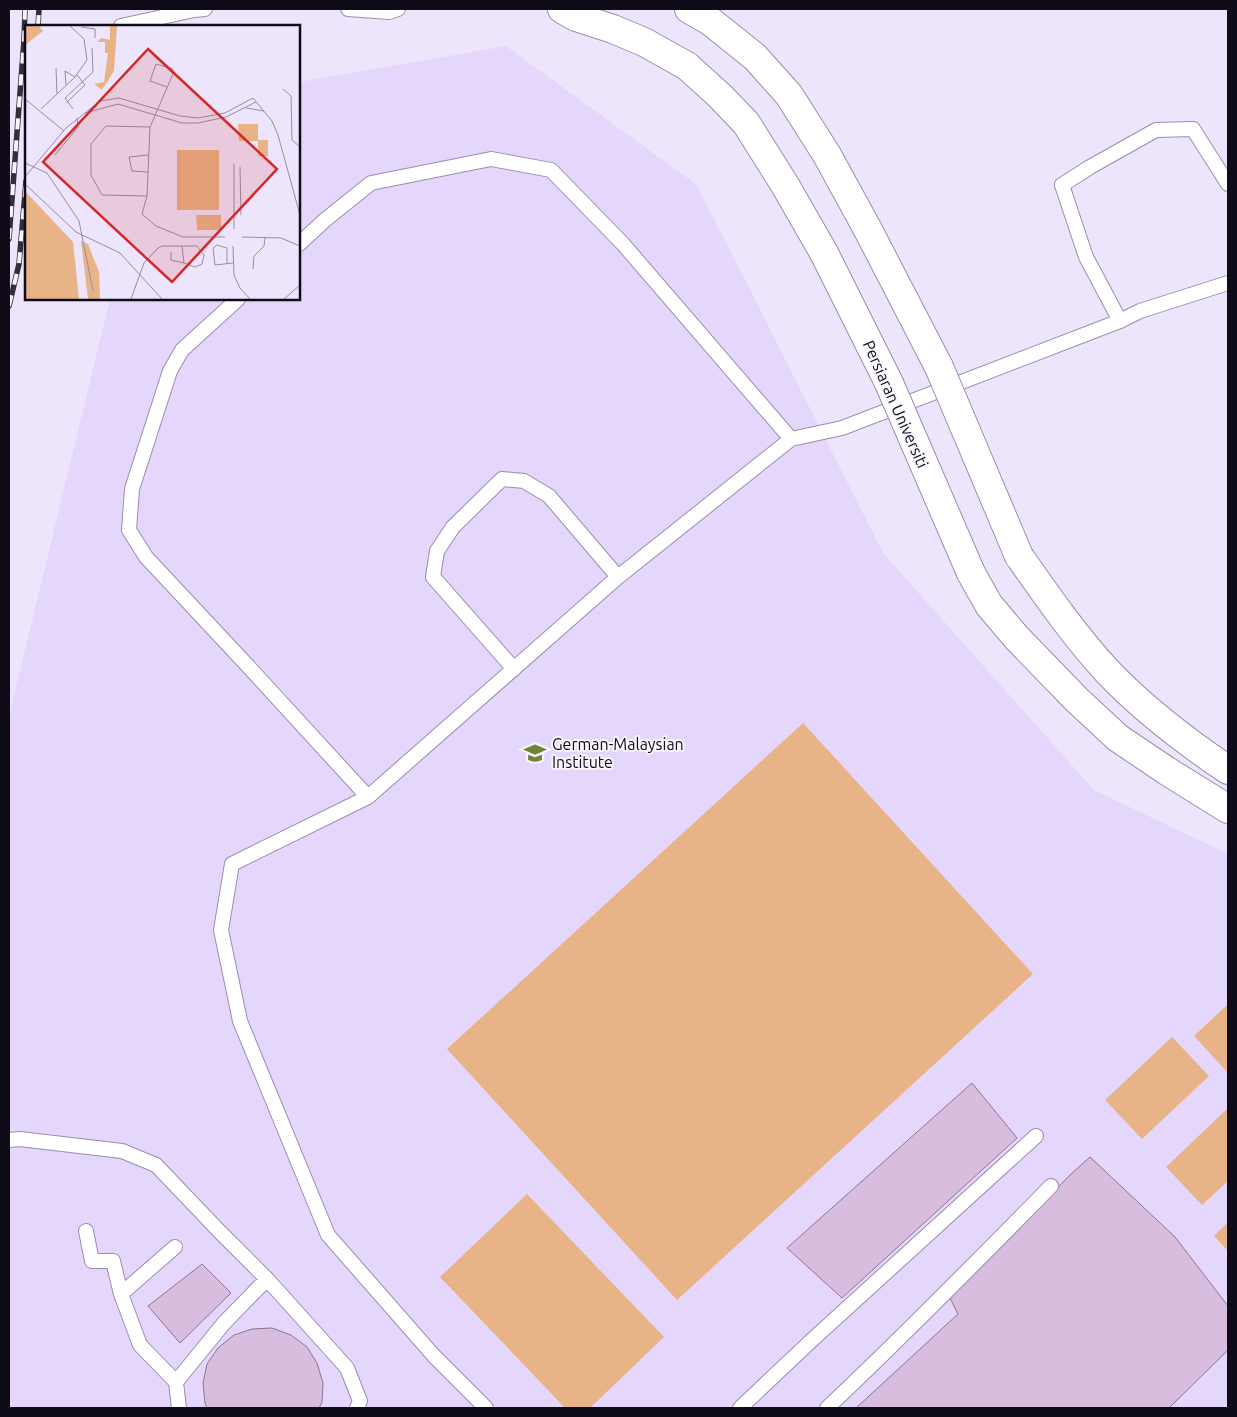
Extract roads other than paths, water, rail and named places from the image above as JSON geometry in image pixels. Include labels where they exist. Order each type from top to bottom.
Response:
[{"type":"street","name":"Persiaran Universiti","points":[[562,9],[576,17],[613,29],[644,42],[687,66],[746,123],[785,185],[824,253],[889,383],[971,573],[989,605],[1016,637],[1076,699],[1118,738],[1228,809]]},
{"type":"street","points":[[689,9],[710,21],[755,57],[789,96],[827,155],[939,367],[1019,556],[1061,616],[1108,672],[1148,710],[1189,744],[1228,770]]},
{"type":"lane","points":[[126,25],[204,9]]},
{"type":"lane","points":[[348,9],[389,12],[398,9]]},
{"type":"lane","points":[[1120,321],[1086,257],[1062,185],[1156,130],[1193,129],[1228,184]]},
{"type":"lane","points":[[300,243],[371,183],[491,159],[551,170],[623,244],[792,439]]},
{"type":"lane","points":[[486,1408],[434,1356],[328,1235],[240,1021],[221,930],[232,864],[368,797],[618,577],[792,439],[842,428],[1120,321],[1140,311],[1228,283]]},
{"type":"lane","points":[[237,300],[182,350],[170,371],[132,489],[129,530],[146,557],[368,797]]},
{"type":"lane","points":[[514,668],[433,576],[437,551],[453,527],[502,479],[524,481],[549,496],[618,577]]},
{"type":"lane","points":[[740,1408],[1036,1136]]},
{"type":"lane","points":[[9,1140],[20,1139],[122,1151],[156,1165],[267,1280],[347,1368],[360,1402],[357,1408]]},
{"type":"lane","points":[[826,1408],[944,1295],[1051,1186]]},
{"type":"lane","points":[[86,1231],[92,1261],[113,1261],[121,1294],[140,1344],[176,1382],[179,1408]]},
{"type":"lane","points":[[121,1294],[174,1247]]},
{"type":"lane","points":[[176,1382],[224,1323],[267,1280]]},
{"type":"railway","points":[[9,239],[25,9]]},
{"type":"railway","points":[[38,25],[39,9]]},
{"type":"railway","points":[[9,306],[19,264],[25,193]]},
{"type":"place","name":"German-Malaysian Institute","points":[[535,753]]}]
